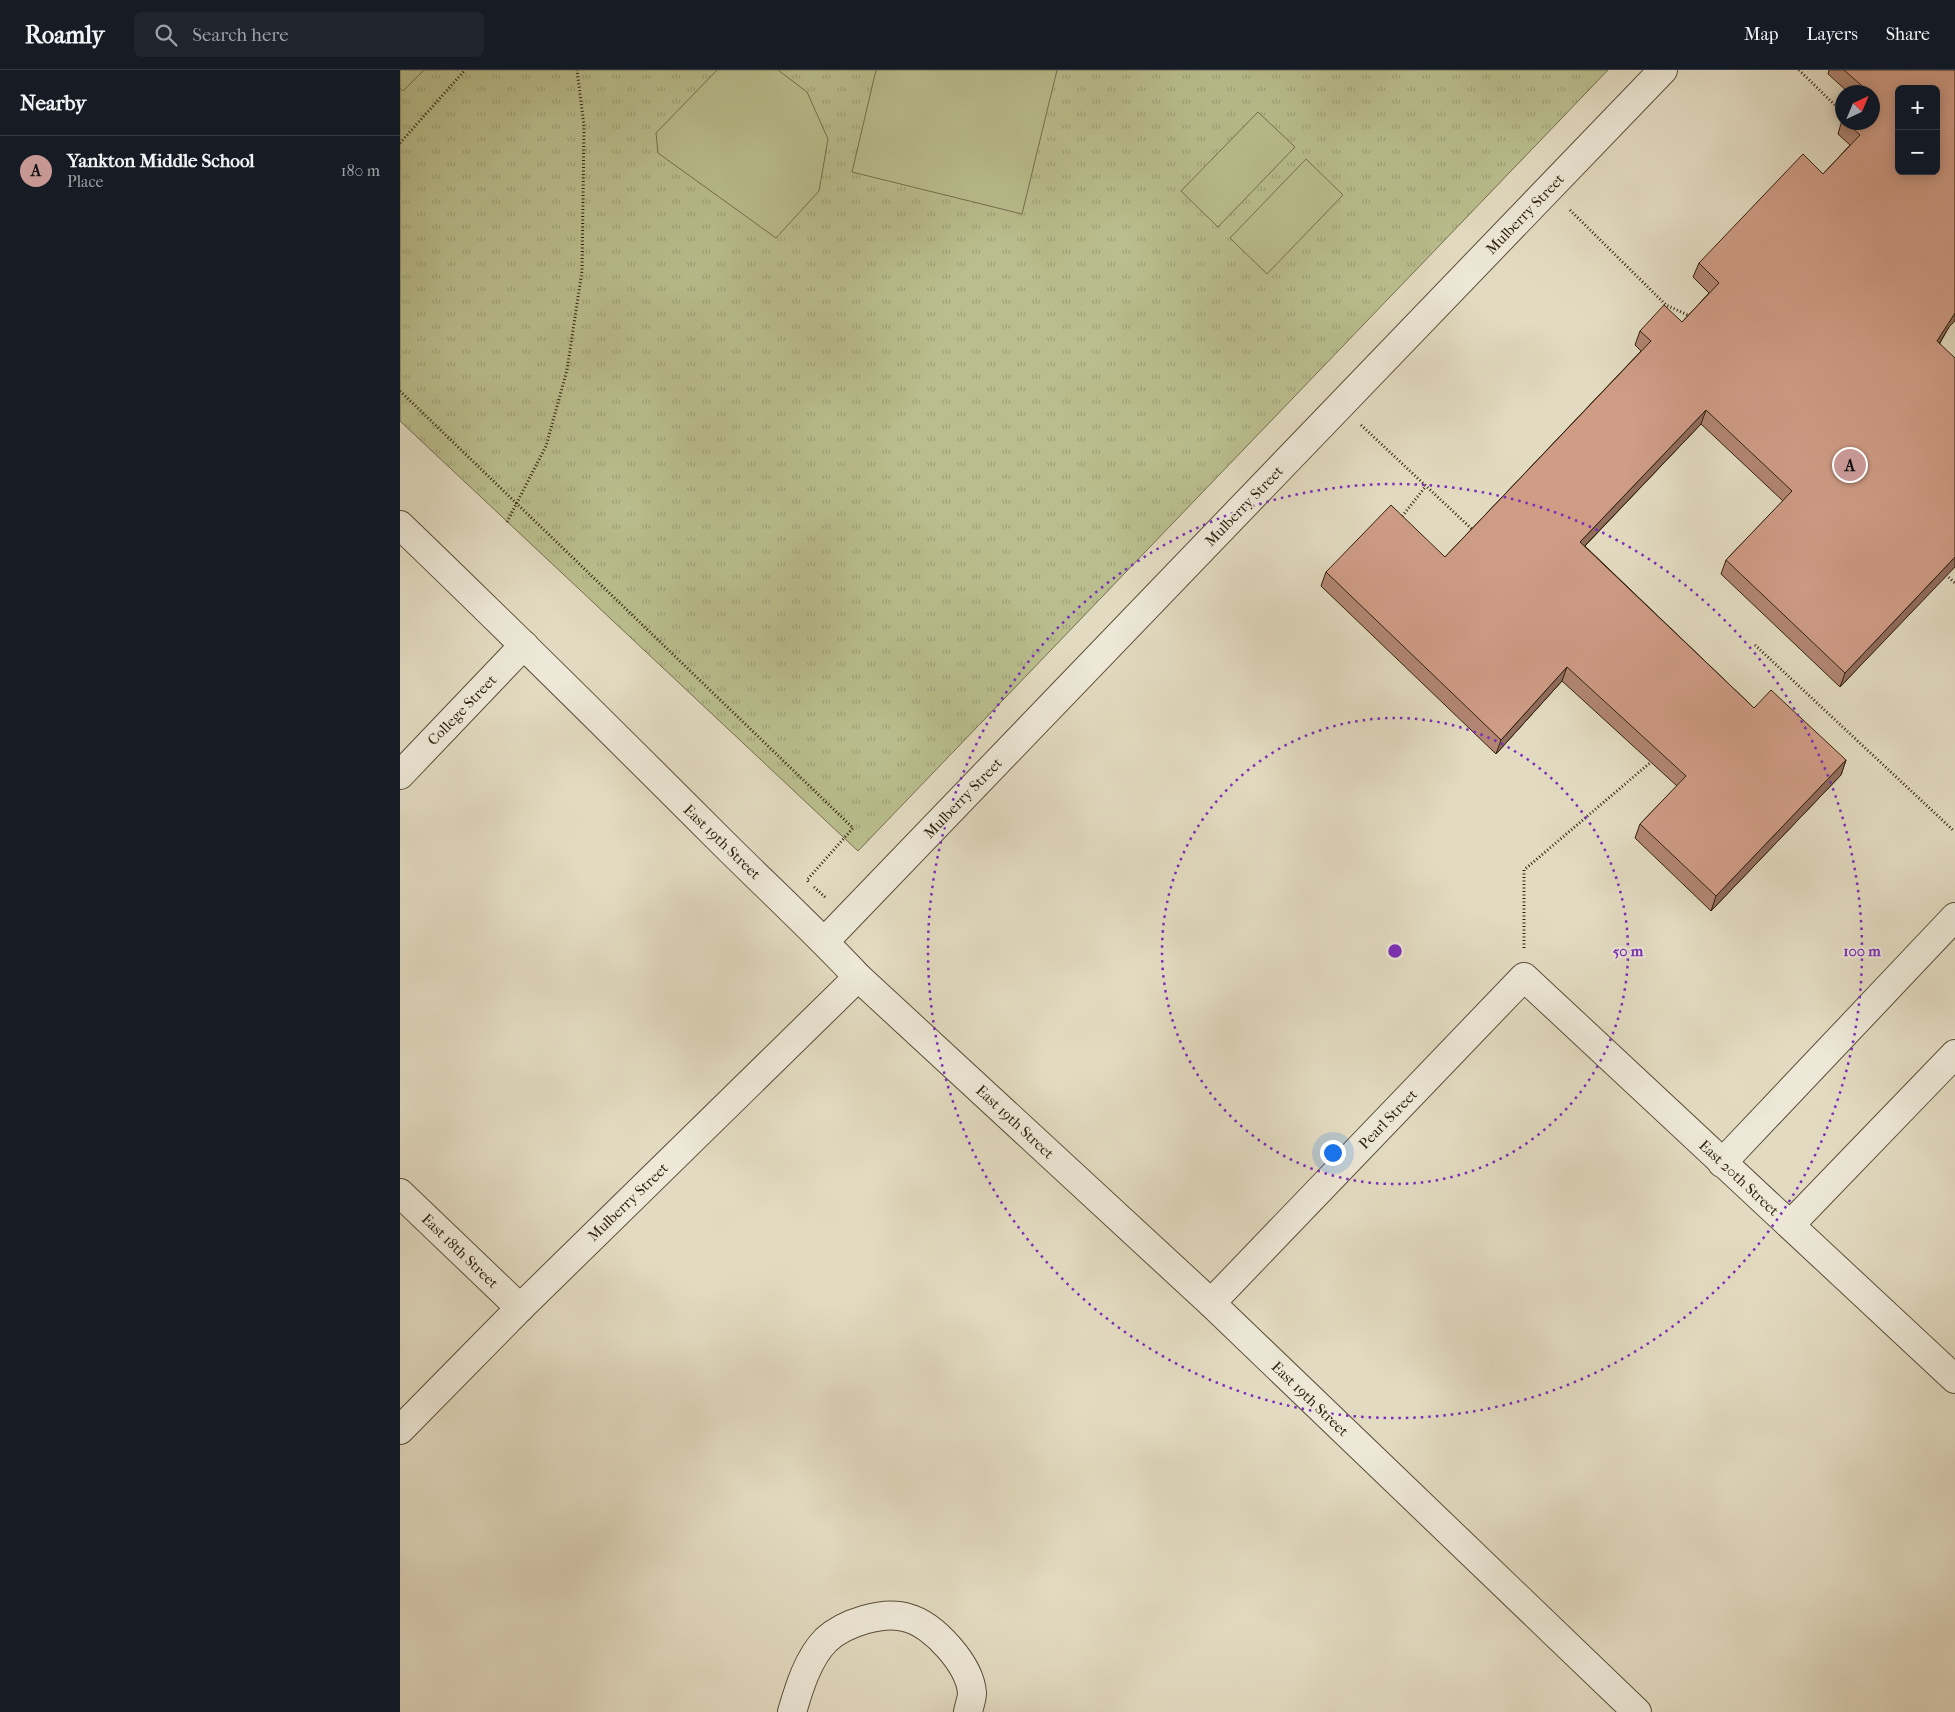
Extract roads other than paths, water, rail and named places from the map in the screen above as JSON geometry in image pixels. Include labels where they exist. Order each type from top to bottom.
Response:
[{"type":"street","name":"Mulberry Street","points":[[825,941],[1662,70]]},
{"type":"street","name":"East 19th Street","points":[[400,525],[825,941],[858,977],[1211,1303],[1637,1712]]},
{"type":"street","name":"College Street","points":[[400,775],[524,645]]},
{"type":"street","points":[[1722,1163],[1955,917]]},
{"type":"street","name":"Mulberry Street","points":[[400,1430],[520,1308],[858,977]]},
{"type":"street","name":"East 20th Street","points":[[1524,977],[1955,1379]]},
{"type":"street","name":"Pearl Street","points":[[1211,1303],[1524,977]]},
{"type":"street","points":[[1790,1225],[1955,1054]]},
{"type":"street","name":"East 18th Street","points":[[400,1193],[520,1308]]},
{"type":"street","points":[[792,1712],[814,1656],[827,1640],[842,1629],[876,1617],[894,1615],[910,1618],[934,1632],[954,1653],[968,1676],[972,1694],[968,1712]]},
{"type":"place","name":"Yankton Middle School","points":[[1850,465]]}]
